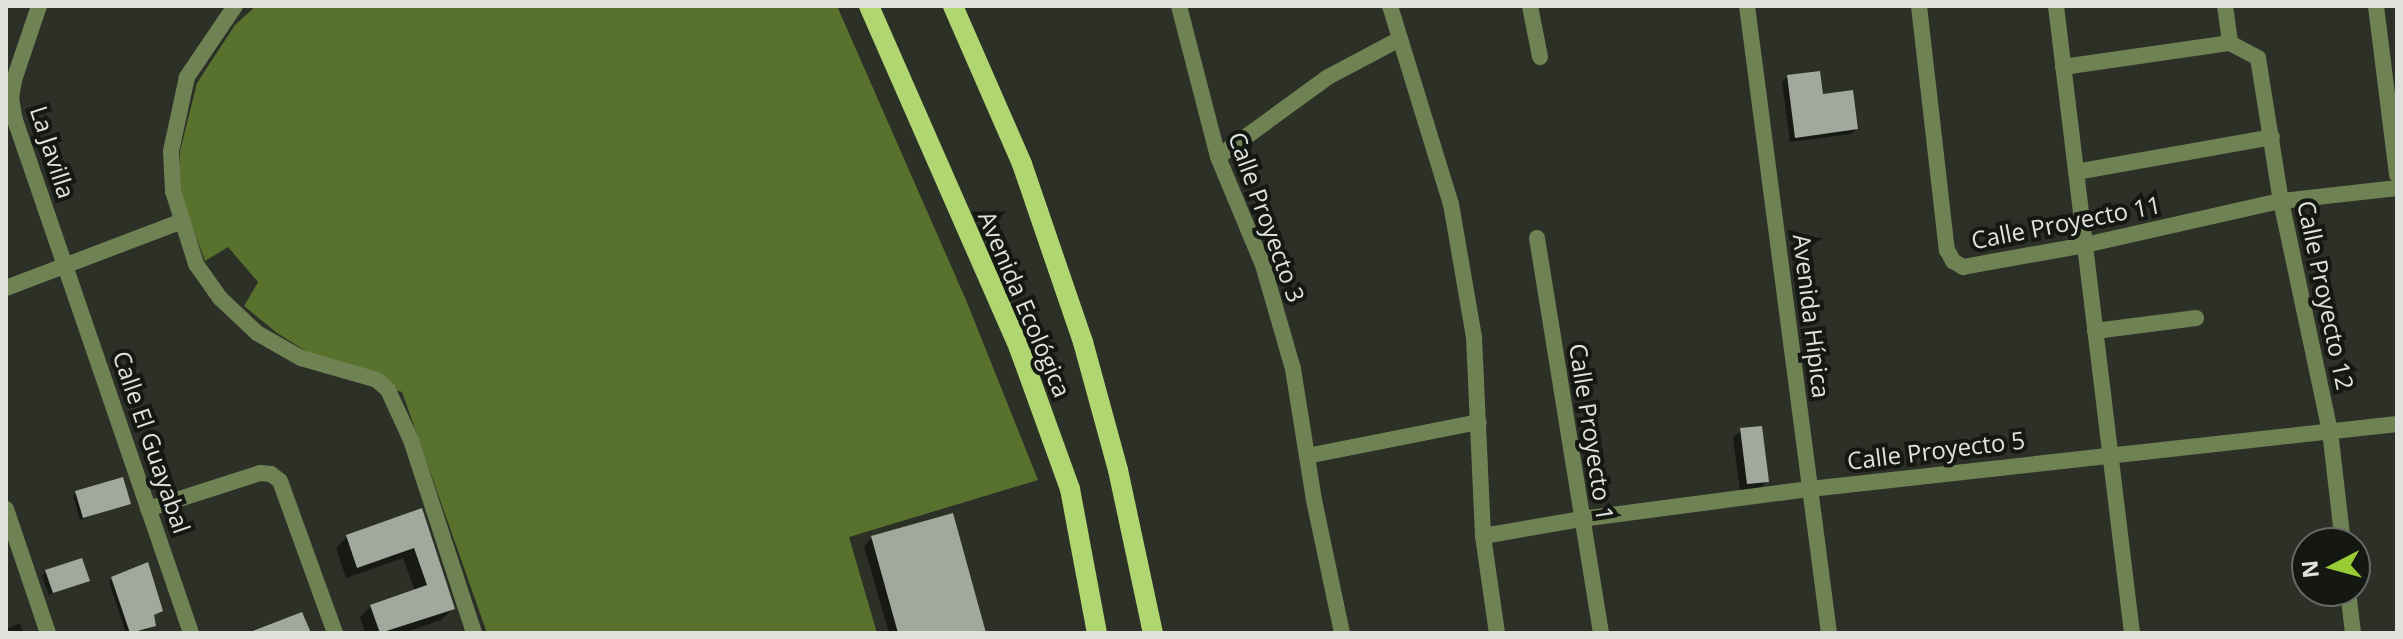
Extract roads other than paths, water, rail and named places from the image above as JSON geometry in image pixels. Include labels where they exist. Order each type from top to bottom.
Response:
[{"type":"main road","name":"Avenida Ecológica","points":[[869,6],[1019,348],[1070,489],[1097,633]]},
{"type":"main road","points":[[953,6],[1022,164],[1083,342],[1118,470],[1153,633]]},
{"type":"street","name":"La Javilla","points":[[39,6],[11,98],[15,120],[67,266]]},
{"type":"street","points":[[235,6],[187,77],[171,151],[173,191],[196,264],[220,298],[257,333],[301,358],[377,380],[388,390],[411,440],[474,633]]},
{"type":"street","name":"Calle Proyecto 3","points":[[1179,6],[1218,157],[1263,265],[1293,369],[1342,633]]},
{"type":"street","points":[[1390,6],[1451,204],[1474,337],[1483,536],[1497,633]]},
{"type":"street","points":[[1530,6],[1540,57]]},
{"type":"street","name":"Avenida Hípica","points":[[1747,6],[1829,633]]},
{"type":"street","name":"Calle Proyecto 11","points":[[1919,6],[1947,250],[1953,261],[1963,267],[2085,245],[2281,201],[2397,188]]},
{"type":"street","points":[[2056,6],[2132,633]]},
{"type":"street","points":[[2063,67],[2230,43],[2225,6]]},
{"type":"street","points":[[2376,6],[2394,125],[2397,175]]},
{"type":"street","points":[[1218,157],[1328,77],[1398,40]]},
{"type":"street","name":"Calle Proyecto 12","points":[[2230,43],[2258,58],[2281,201],[2330,431],[2341,527]]},
{"type":"street","points":[[2076,172],[2272,137]]},
{"type":"street","points":[[6,288],[182,221]]},
{"type":"street","name":"Calle Proyecto 1","points":[[1537,238],[1601,633]]},
{"type":"street","name":"Calle El Guayabal","points":[[67,266],[191,633]]},
{"type":"street","points":[[2095,331],[2196,318]]},
{"type":"street","points":[[1307,456],[1479,422]]},
{"type":"street","name":"Calle Proyecto 5","points":[[1483,536],[1581,519],[1810,489],[2397,424]]},
{"type":"street","points":[[148,509],[260,473],[271,474],[280,481],[335,633]]},
{"type":"street","points":[[6,509],[48,633]]},
{"type":"street","points":[[2350,607],[2353,633]]}]
